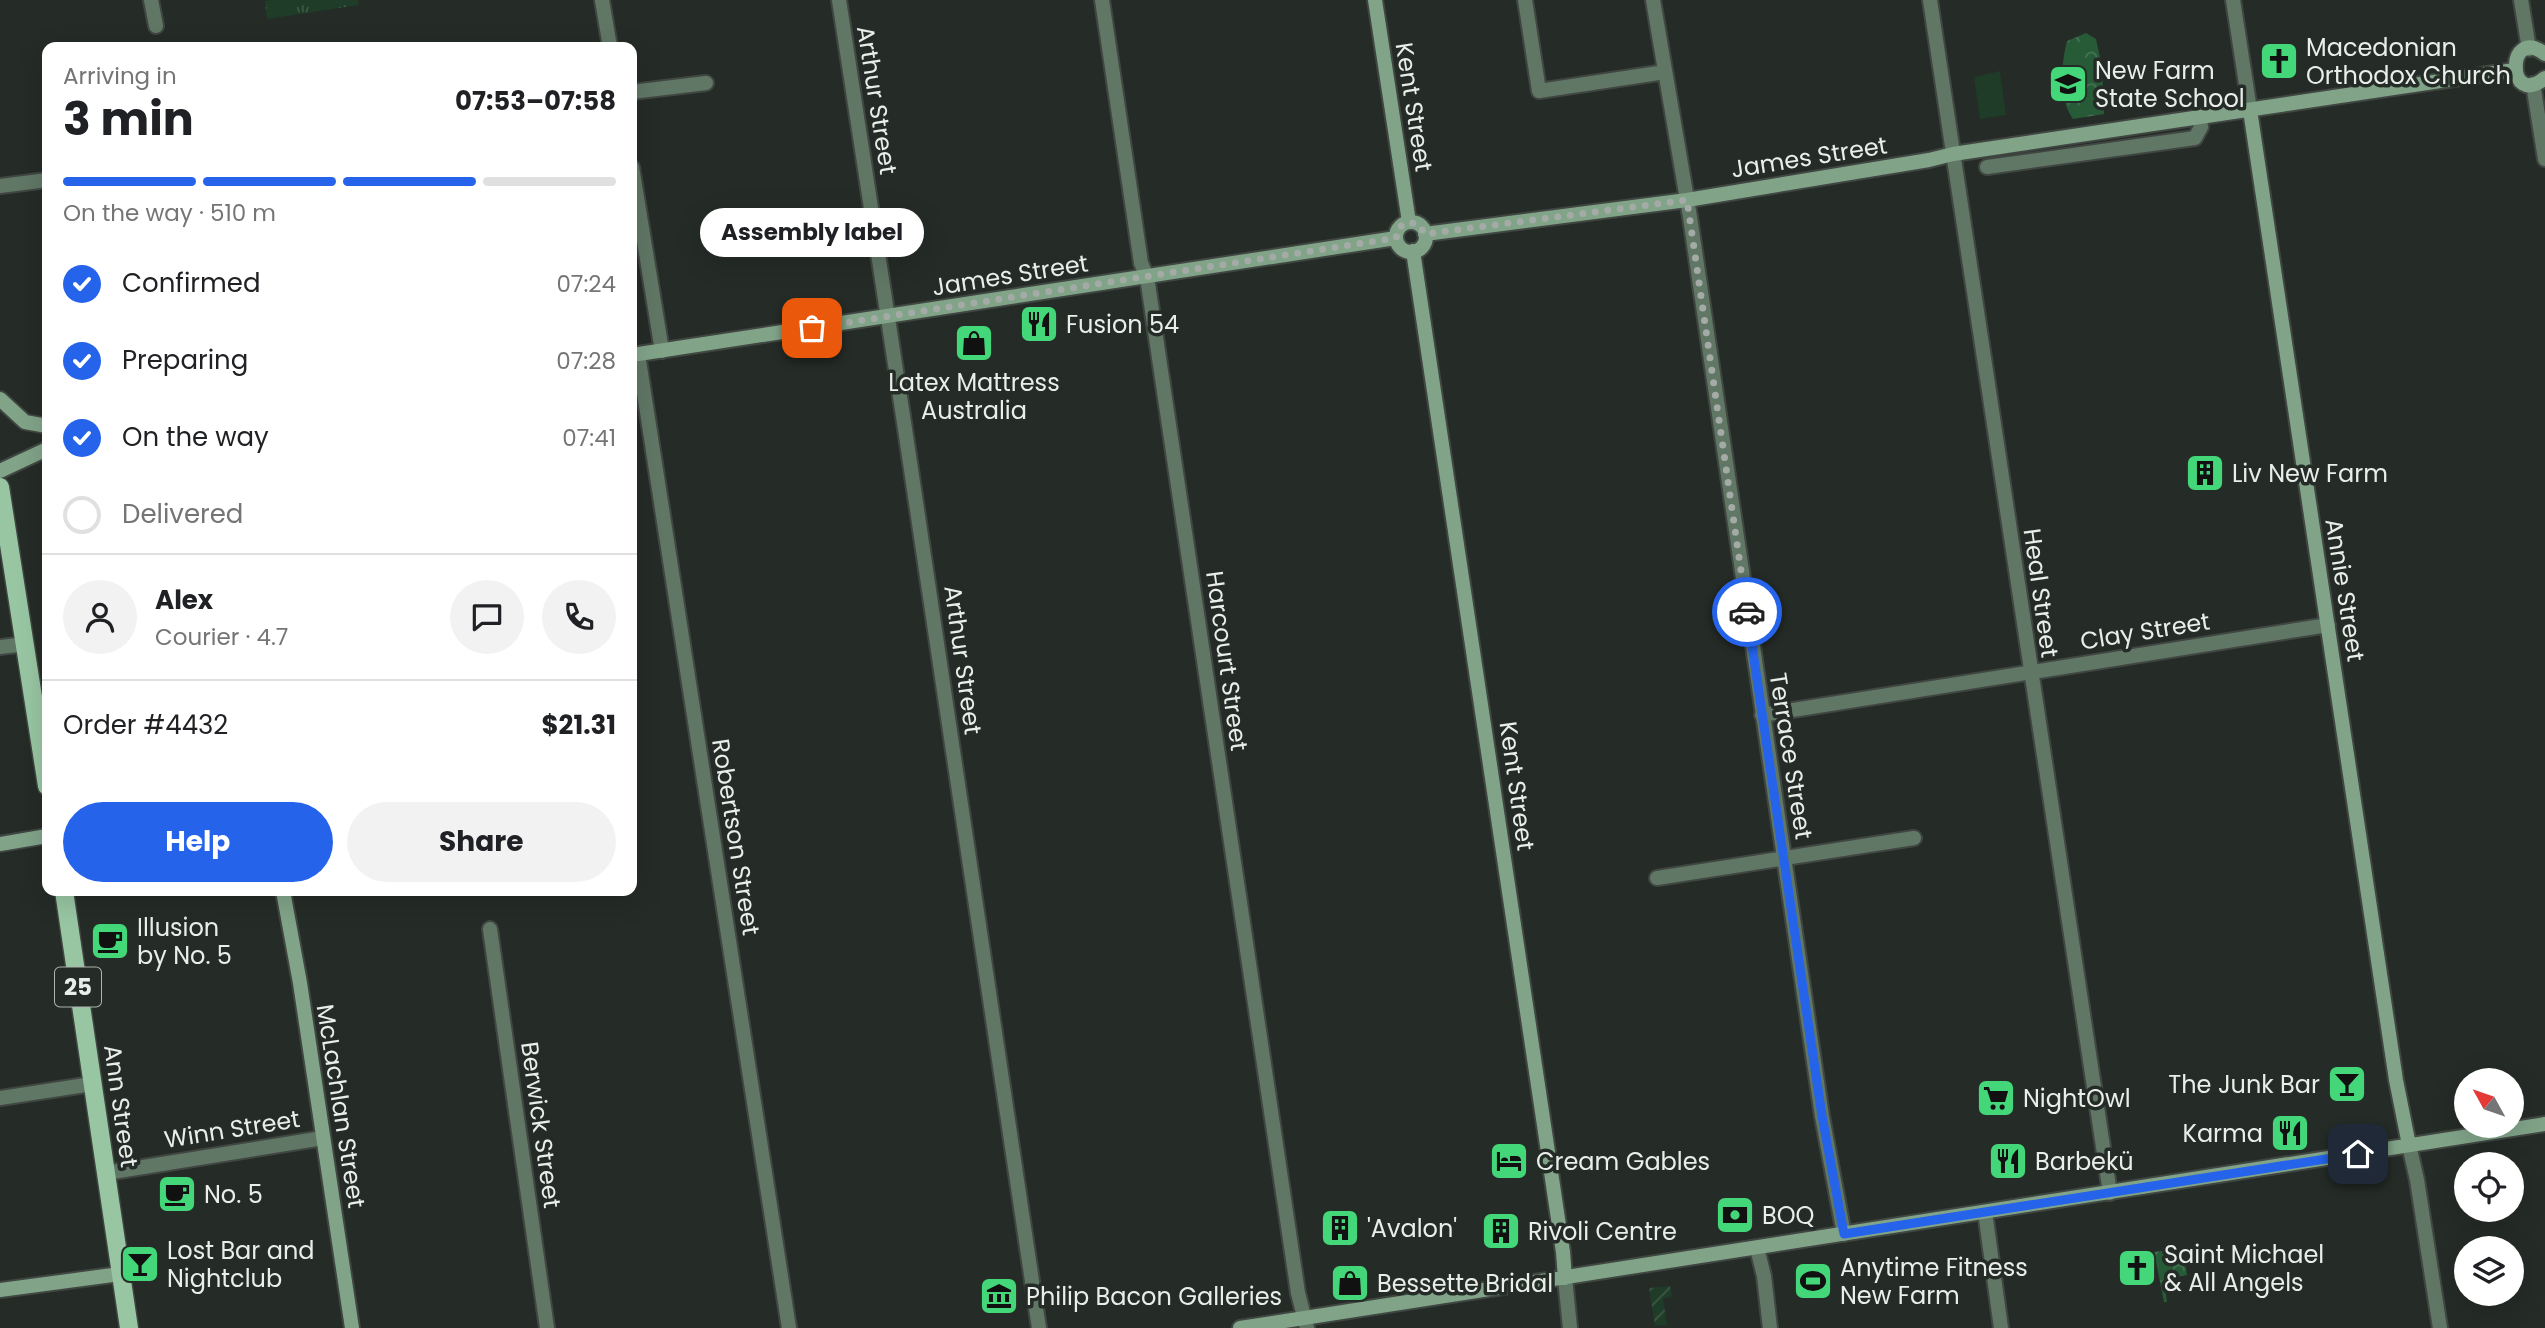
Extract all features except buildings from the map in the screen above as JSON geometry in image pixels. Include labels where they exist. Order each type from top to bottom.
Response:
[{"type":"main road","points":[[0,487],[42,735]]},
{"type":"main road","name":"Ann Street","points":[[66,896],[129,1328]]},
{"type":"street","points":[[152,0],[156,26]]},
{"type":"street","points":[[602,0],[609,42]]},
{"type":"street","name":"Arthur Street","points":[[839,0],[1039,1328]]},
{"type":"street","name":"Harcourt Street","points":[[1102,0],[1140,260],[1147,277],[1294,1266],[1306,1323]]},
{"type":"street","name":"Kent Street","points":[[1375,0],[1409,222]]},
{"type":"street","points":[[1525,0],[1539,91],[1665,72]]},
{"type":"street","name":"Terrace Street","points":[[1653,0],[1687,200],[1822,1116],[1844,1234]]},
{"type":"street","name":"Heal Street","points":[[1930,0],[2110,1193]]},
{"type":"street","name":"Annie Street","points":[[2234,0],[2396,1080],[2409,1146]]},
{"type":"street","points":[[2521,0],[2529,49]]},
{"type":"street","points":[[2545,54],[2540,50],[2529,49],[2519,54],[2514,69],[2519,79],[2539,81],[2545,159]]},
{"type":"street","name":"James Street","points":[[1425,234],[1687,200],[1953,154],[2514,69]]},
{"type":"street","points":[[637,91],[706,83]]},
{"type":"street","points":[[1987,167],[2195,138],[2201,127],[2200,118]]},
{"type":"street","points":[[0,186],[42,181]]},
{"type":"street","points":[[637,198],[662,351]]},
{"type":"street","points":[[1409,222],[1419,225],[1425,234],[1423,245],[1413,251],[1400,247],[1396,238],[1399,227],[1409,222]]},
{"type":"street","name":"James Street","points":[[637,354],[1396,238]]},
{"type":"street","name":"Kent Street","points":[[1413,251],[1563,1252],[1570,1328]]},
{"type":"street","name":"Robertson Street","points":[[637,367],[789,1328]]},
{"type":"street","points":[[0,399],[25,422],[42,425]]},
{"type":"street","points":[[0,471],[42,451]]},
{"type":"street","name":"Clay Street","points":[[1762,715],[2328,625]]},
{"type":"street","points":[[0,648],[26,643]]},
{"type":"street","points":[[0,844],[42,837]]},
{"type":"street","points":[[1657,878],[1914,838]]},
{"type":"street","name":"McLachlan Street","points":[[284,896],[352,1328]]},
{"type":"street","name":"Berwick Street","points":[[490,929],[547,1328]]},
{"type":"street","points":[[0,1098],[92,1084]]},
{"type":"street","points":[[1240,1328],[1306,1323],[1565,1278],[2545,1124]]},
{"type":"street","name":"Winn Street","points":[[106,1172],[323,1138]]},
{"type":"street","points":[[2409,1146],[2417,1180],[2440,1328]]},
{"type":"street","points":[[1985,1212],[2001,1328]]},
{"type":"street","points":[[1757,1248],[1764,1276],[1770,1328]]},
{"type":"street","points":[[0,1290],[120,1274]]},
{"type":"green space","points":[[358,0],[359,5],[267,19],[265,1]]},
{"type":"green space","points":[[2086,33],[2096,39],[2102,67],[2104,114],[2073,119],[2063,91],[2063,60],[2067,41]]},
{"type":"green space","points":[[2000,71],[2006,115],[1980,119],[1974,77]]},
{"type":"green space","points":[[2183,1248],[2187,1275],[2164,1280],[2167,1302],[2164,1302],[2154,1252]]},
{"type":"green space","points":[[1670,1286],[1672,1296],[1663,1299],[1667,1325],[1655,1326],[1649,1288]]},
{"type":"way so far","points":[[812,328],[1396,238],[1399,227],[1409,222],[1419,225],[1425,234],[1687,200],[1747,612]]},
{"type":"place","name":"Macedonian Orthodox Church","points":[[2279,61]]},
{"type":"place","name":"New Farm State School","points":[[2068,84]]},
{"type":"place","name":"Fusion 54","points":[[1039,324]]},
{"type":"place","name":"Assembly label","points":[[812,328]]},
{"type":"place","name":"Latex Mattress Australia","points":[[974,343]]},
{"type":"place","name":"Liv New Farm","points":[[2205,473]]},
{"type":"place","name":"Illusion by No. 5","points":[[110,941]]},
{"type":"place","name":"The Junk Bar","points":[[2347,1084]]},
{"type":"place","name":"NightOwl","points":[[1996,1098]]},
{"type":"place","name":"Karma","points":[[2290,1133]]},
{"type":"place","name":"Cream Gables","points":[[1509,1161]]},
{"type":"place","name":"Barbekü","points":[[2008,1161]]},
{"type":"place","name":"No. 5","points":[[177,1194]]},
{"type":"place","name":"BOQ","points":[[1735,1215]]},
{"type":"place","name":"'Avalon'","points":[[1340,1228]]},
{"type":"place","name":"Rivoli Centre","points":[[1501,1231]]},
{"type":"place","name":"Lost Bar and Nightclub","points":[[140,1264]]},
{"type":"place","name":"Saint Michael & All Angels","points":[[2137,1268]]},
{"type":"place","name":"Anytime Fitness New Farm","points":[[1813,1281]]},
{"type":"place","name":"Bessette Bridal","points":[[1350,1283]]},
{"type":"place","name":"Philip Bacon Galleries","points":[[999,1296]]},
{"type":"route","points":[[1747,612],[1822,1116],[1844,1234],[2358,1154]]}]
